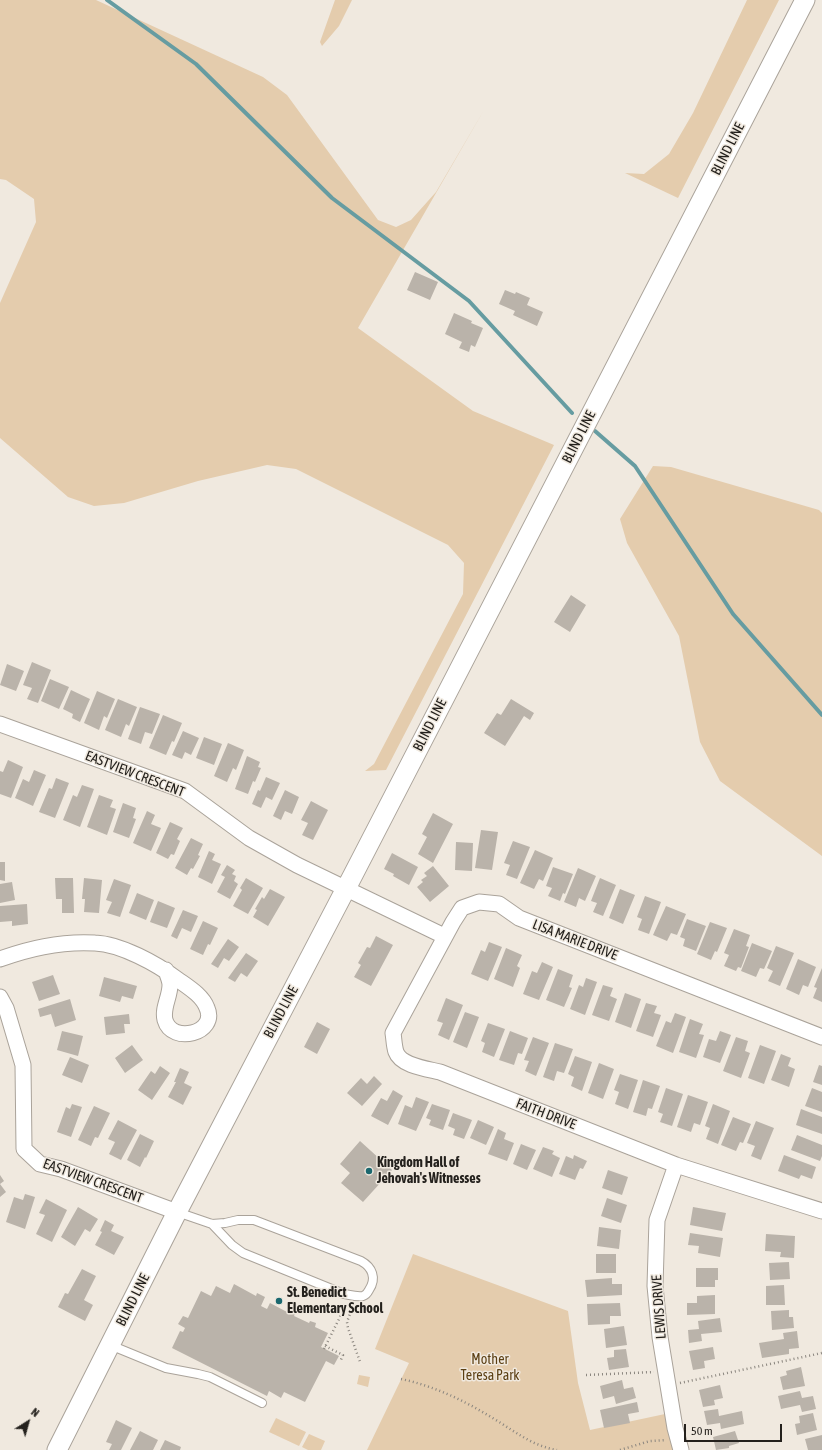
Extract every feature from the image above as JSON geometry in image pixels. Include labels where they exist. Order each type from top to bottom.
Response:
[{"type":"street","name":"BLIND LINE","points":[[58,1450],[177,1212],[805,0]]},
{"type":"street","name":"EASTVIEW CRESCENT","points":[[0,724],[185,791],[249,838],[297,865],[346,888]]},
{"type":"street","points":[[346,888],[444,936]]},
{"type":"street","name":"LISA MARIE DRIVE","points":[[444,936],[462,908],[479,902],[499,904],[519,918],[822,1036]]},
{"type":"street","name":"FAITH DRIVE","points":[[444,936],[417,990],[393,1033],[396,1053],[403,1060],[415,1067],[440,1072],[676,1165],[822,1211]]},
{"type":"street","points":[[0,958],[55,944],[96,943],[122,948],[166,970]]},
{"type":"street","name":"EASTVIEW CRESCENT","points":[[0,997],[6,1008],[24,1065],[24,1149],[40,1164],[61,1169],[177,1212]]},
{"type":"street","name":"LEWIS DRIVE","points":[[676,1165],[657,1220],[656,1286],[660,1336],[677,1435],[681,1450]]},
{"type":"lane","points":[[177,1212],[212,1224],[246,1219],[254,1220],[361,1261],[368,1265],[371,1269],[373,1275],[371,1287],[361,1296],[344,1294],[242,1253],[232,1246],[212,1224]]},
{"type":"lane","points":[[110,1344],[166,1368],[210,1377],[262,1403]]},
{"type":"path","points":[[340,1362],[343,1355],[324,1348],[344,1310]]},
{"type":"path","points":[[351,1312],[347,1322],[348,1328],[360,1362]]},
{"type":"path","points":[[586,1375],[667,1379],[822,1353]]},
{"type":"path","points":[[401,1379],[434,1388],[472,1406],[533,1443],[557,1450]]},
{"type":"path","points":[[620,1450],[650,1441],[666,1440],[677,1435]]},
{"type":"green space","points":[[0,0],[96,0],[263,77],[287,95],[378,220],[396,227],[411,220],[436,192],[484,110],[358,328],[473,411],[554,445],[386,770],[365,771],[374,764],[463,594],[464,563],[448,545],[296,469],[267,465],[198,481],[124,503],[94,506],[68,497],[0,438],[0,303],[36,222],[34,199],[6,180],[0,179]]},
{"type":"green space","points":[[335,0],[352,0],[339,26],[322,46],[320,42]]},
{"type":"green space","points":[[747,0],[779,0],[678,198],[625,173],[644,174],[669,154],[693,113]]},
{"type":"green space","points":[[653,466],[671,467],[819,510],[822,513],[822,856],[720,781],[700,742],[679,636],[627,543],[620,519]]},
{"type":"green space","name":"Mother Teresa Park","points":[[413,1254],[568,1311],[578,1383],[590,1430],[665,1414],[674,1450],[367,1450],[409,1363],[375,1349]]},
{"type":"green space","points":[[359,1375],[370,1377],[368,1387],[357,1384]]},
{"type":"green space","points":[[276,1418],[306,1432],[299,1446],[269,1432]]},
{"type":"green space","points":[[309,1434],[325,1441],[321,1450],[308,1450],[302,1447]]},
{"type":"building","points":[[415,272],[438,282],[430,300],[407,290]]},
{"type":"building","points":[[505,290],[515,294],[516,292],[530,298],[527,305],[543,312],[537,326],[513,315],[515,311],[499,304]]},
{"type":"building","points":[[454,313],[483,328],[475,347],[471,345],[469,352],[459,348],[462,342],[445,334]]},
{"type":"building","points":[[571,595],[586,605],[570,632],[554,622]]},
{"type":"building","points":[[32,662],[51,670],[38,703],[27,699],[32,688],[23,685]]},
{"type":"building","points":[[7,664],[24,671],[16,691],[0,685]]},
{"type":"building","points":[[50,679],[69,687],[59,709],[41,701]]},
{"type":"building","points":[[71,690],[90,699],[80,722],[72,718],[73,714],[63,709]]},
{"type":"building","points":[[97,691],[115,699],[107,718],[104,716],[99,730],[84,723]]},
{"type":"building","points":[[118,699],[137,707],[129,726],[126,724],[121,737],[105,730]]},
{"type":"building","points":[[511,699],[534,713],[530,720],[524,716],[505,746],[484,733],[497,713],[501,715]]},
{"type":"building","points":[[140,707],[160,714],[152,734],[145,732],[141,744],[128,739]]},
{"type":"building","points":[[163,715],[182,723],[174,742],[172,741],[166,755],[149,748]]},
{"type":"building","points":[[183,731],[199,738],[191,755],[185,752],[182,759],[172,755]]},
{"type":"building","points":[[204,737],[222,744],[214,765],[196,758]]},
{"type":"building","points":[[228,743],[244,750],[236,770],[233,768],[227,782],[214,776]]},
{"type":"building","points":[[247,756],[260,762],[258,767],[261,768],[255,782],[253,781],[248,794],[235,789]]},
{"type":"building","points":[[8,760],[23,767],[11,798],[0,794],[0,771],[3,772]]},
{"type":"building","points":[[34,770],[46,775],[33,806],[15,798],[23,779],[29,782]]},
{"type":"building","points":[[266,777],[280,783],[272,800],[266,797],[261,808],[252,804]]},
{"type":"building","points":[[56,778],[69,783],[55,818],[39,812],[49,788],[52,789]]},
{"type":"building","points":[[82,785],[94,789],[80,827],[63,820],[73,795],[77,797]]},
{"type":"building","points":[[285,790],[299,797],[292,814],[285,811],[281,820],[273,816]]},
{"type":"building","points":[[99,795],[113,800],[110,807],[116,809],[107,835],[87,827]]},
{"type":"building","points":[[311,801],[328,810],[313,840],[302,835],[308,823],[301,820]]},
{"type":"building","points":[[123,803],[136,808],[133,818],[136,819],[129,838],[113,832]]},
{"type":"building","points":[[147,811],[155,815],[151,824],[161,828],[151,851],[133,843]]},
{"type":"building","points":[[433,813],[453,824],[433,863],[418,854],[427,837],[422,834]]},
{"type":"building","points":[[170,822],[183,828],[177,839],[180,841],[174,855],[171,854],[168,859],[156,853]]},
{"type":"building","points":[[481,830],[498,832],[492,870],[475,868]]},
{"type":"building","points":[[191,838],[203,844],[198,855],[200,856],[193,869],[191,868],[187,875],[175,868]]},
{"type":"building","points":[[513,841],[530,847],[517,879],[506,875],[510,865],[504,863]]},
{"type":"building","points":[[456,842],[473,843],[472,871],[455,870]]},
{"type":"building","points":[[535,850],[553,858],[543,881],[539,879],[534,889],[520,883]]},
{"type":"building","points":[[209,851],[215,854],[212,860],[221,864],[212,884],[198,877]]},
{"type":"building","points":[[392,853],[418,867],[409,885],[384,869]]},
{"type":"building","points":[[0,862],[5,862],[5,881],[0,880]]},
{"type":"building","points":[[227,865],[235,870],[232,874],[236,876],[234,881],[238,884],[230,899],[217,892],[225,877],[221,875]]},
{"type":"building","points":[[433,866],[449,886],[430,902],[417,887],[423,882],[421,880],[427,876],[424,873]]},
{"type":"building","points":[[553,867],[573,874],[565,894],[563,893],[560,901],[548,896],[552,888],[546,886]]},
{"type":"building","points":[[578,868],[596,876],[585,901],[579,898],[576,907],[564,902]]},
{"type":"building","points":[[55,878],[73,878],[74,913],[62,913],[62,899],[56,899]]},
{"type":"building","points":[[84,878],[102,880],[99,913],[84,912],[85,899],[82,899]]},
{"type":"building","points":[[246,878],[263,888],[248,914],[233,906],[242,890],[240,888]]},
{"type":"building","points":[[600,878],[616,885],[603,916],[593,912],[597,903],[591,901]]},
{"type":"building","points":[[114,879],[131,885],[120,917],[107,913],[112,902],[106,900]]},
{"type":"building","points":[[12,882],[15,900],[0,903],[0,884]]},
{"type":"building","points":[[270,889],[285,897],[268,926],[253,917],[257,910],[255,909],[262,897],[264,899]]},
{"type":"building","points":[[620,889],[635,895],[623,924],[609,918]]},
{"type":"building","points":[[137,893],[154,900],[146,920],[129,913]]},
{"type":"building","points":[[645,896],[661,902],[649,934],[638,930],[642,919],[637,917]]},
{"type":"building","points":[[158,901],[175,908],[167,928],[150,922]]},
{"type":"building","points":[[27,904],[28,924],[12,926],[12,921],[0,922],[0,906]]},
{"type":"building","points":[[666,906],[686,914],[677,935],[671,933],[667,941],[653,935]]},
{"type":"building","points":[[183,910],[198,916],[191,932],[182,928],[177,939],[171,936]]},
{"type":"building","points":[[687,919],[706,926],[696,951],[683,946],[685,939],[680,937]]},
{"type":"building","points":[[203,921],[218,928],[210,945],[208,944],[203,955],[190,949]]},
{"type":"building","points":[[710,922],[727,928],[717,952],[715,951],[711,960],[697,954]]},
{"type":"building","points":[[734,929],[750,935],[746,946],[749,947],[741,968],[738,967],[736,971],[724,966],[729,955],[724,953]]},
{"type":"building","points":[[376,936],[393,945],[371,986],[354,977],[361,965],[358,963],[367,947],[370,948]]},
{"type":"building","points":[[228,939],[239,947],[229,961],[224,958],[218,968],[211,964]]},
{"type":"building","points":[[489,942],[502,947],[488,981],[471,974],[481,950],[485,952]]},
{"type":"building","points":[[752,943],[772,951],[764,969],[760,968],[756,977],[741,971]]},
{"type":"building","points":[[776,946],[794,953],[780,986],[768,981],[773,971],[767,968]]},
{"type":"building","points":[[506,948],[522,955],[517,966],[520,968],[513,987],[494,979]]},
{"type":"building","points":[[246,953],[258,961],[247,977],[241,973],[235,982],[228,978]]},
{"type":"building","points":[[798,959],[816,967],[808,987],[803,985],[799,995],[786,989]]},
{"type":"building","points":[[542,962],[553,967],[539,1000],[523,994],[532,971],[537,973]]},
{"type":"building","points":[[822,968],[822,1002],[813,998],[817,988],[814,987]]},
{"type":"building","points":[[558,969],[573,975],[569,987],[572,988],[564,1007],[546,1000]]},
{"type":"building","points":[[53,975],[60,994],[39,1001],[32,982]]},
{"type":"building","points":[[104,977],[137,986],[133,999],[122,996],[120,1002],[99,996]]},
{"type":"building","points":[[586,978],[597,982],[585,1015],[570,1009],[579,985],[583,987]]},
{"type":"building","points":[[603,985],[613,988],[610,996],[617,999],[609,1021],[592,1015]]},
{"type":"building","points":[[625,993],[641,999],[631,1028],[615,1022]]},
{"type":"building","points":[[446,998],[463,1005],[449,1040],[438,1035],[443,1023],[437,1021]]},
{"type":"building","points":[[70,999],[76,1020],[55,1027],[51,1014],[40,1017],[38,1009]]},
{"type":"building","points":[[646,1003],[657,1006],[654,1013],[661,1015],[653,1037],[636,1031]]},
{"type":"building","points":[[465,1012],[479,1017],[467,1048],[453,1042]]},
{"type":"building","points":[[675,1013],[686,1017],[673,1053],[656,1046],[666,1021],[671,1023]]},
{"type":"building","points":[[129,1014],[130,1024],[124,1024],[125,1033],[106,1035],[104,1017]]},
{"type":"building","points":[[690,1019],[703,1024],[699,1034],[704,1035],[696,1058],[679,1052]]},
{"type":"building","points":[[317,1022],[330,1029],[317,1054],[304,1047]]},
{"type":"building","points":[[488,1023],[505,1029],[494,1057],[482,1052],[485,1043],[481,1041]]},
{"type":"building","points":[[62,1031],[83,1036],[78,1056],[57,1050]]},
{"type":"building","points":[[510,1031],[528,1038],[522,1054],[518,1053],[514,1065],[499,1060]]},
{"type":"building","points":[[720,1031],[731,1035],[720,1063],[703,1057],[709,1039],[716,1041]]},
{"type":"building","points":[[533,1037],[549,1043],[536,1076],[525,1071],[529,1061],[524,1060]]},
{"type":"building","points":[[736,1037],[748,1041],[745,1051],[750,1053],[741,1078],[723,1071]]},
{"type":"building","points":[[555,1043],[573,1049],[564,1073],[557,1071],[554,1081],[543,1077]]},
{"type":"building","points":[[132,1045],[143,1060],[125,1073],[115,1058]]},
{"type":"building","points":[[760,1045],[776,1051],[764,1084],[748,1078]]},
{"type":"building","points":[[781,1054],[791,1058],[788,1066],[795,1069],[789,1087],[771,1080]]},
{"type":"building","points":[[575,1056],[592,1062],[582,1091],[571,1086],[574,1077],[568,1074]]},
{"type":"building","points":[[70,1057],[89,1065],[82,1083],[62,1075]]},
{"type":"building","points":[[599,1063],[614,1069],[603,1099],[588,1093]]},
{"type":"building","points":[[819,1065],[822,1066],[822,1085],[813,1082]]},
{"type":"building","points":[[160,1066],[170,1073],[152,1100],[138,1090],[151,1071],[155,1074]]},
{"type":"building","points":[[180,1068],[189,1072],[184,1083],[192,1087],[183,1105],[168,1097],[176,1082],[174,1082]]},
{"type":"building","points":[[620,1074],[638,1080],[628,1109],[615,1104],[619,1092],[614,1090]]},
{"type":"building","points":[[374,1076],[382,1084],[362,1106],[347,1093],[361,1078],[367,1084]]},
{"type":"building","points":[[643,1080],[660,1086],[652,1109],[648,1108],[646,1116],[633,1112]]},
{"type":"building","points":[[666,1088],[683,1094],[672,1126],[660,1122],[663,1114],[658,1112]]},
{"type":"building","points":[[812,1088],[822,1092],[822,1112],[805,1106]]},
{"type":"building","points":[[393,1090],[403,1096],[388,1125],[371,1116],[381,1098],[387,1101]]},
{"type":"building","points":[[688,1095],[708,1102],[700,1125],[694,1123],[691,1132],[677,1127]]},
{"type":"building","points":[[416,1097],[429,1102],[416,1131],[398,1124],[405,1105],[412,1108]]},
{"type":"building","points":[[72,1104],[82,1107],[71,1137],[57,1132],[66,1107],[70,1109]]},
{"type":"building","points":[[432,1104],[450,1110],[443,1130],[429,1125],[431,1120],[426,1118]]},
{"type":"building","points":[[713,1104],[730,1111],[718,1144],[706,1139],[710,1128],[705,1126]]},
{"type":"building","points":[[94,1106],[110,1113],[98,1138],[95,1137],[91,1146],[78,1140]]},
{"type":"building","points":[[801,1109],[822,1117],[822,1134],[796,1125]]},
{"type":"building","points":[[453,1113],[472,1120],[464,1139],[453,1135],[455,1129],[448,1126]]},
{"type":"building","points":[[733,1117],[751,1124],[743,1143],[740,1142],[736,1151],[721,1145]]},
{"type":"building","points":[[118,1120],[137,1130],[121,1160],[109,1154],[115,1142],[108,1139]]},
{"type":"building","points":[[478,1120],[494,1127],[486,1145],[470,1138]]},
{"type":"building","points":[[756,1121],[774,1128],[761,1160],[751,1156],[755,1146],[747,1143]]},
{"type":"building","points":[[498,1129],[506,1133],[504,1139],[514,1143],[507,1161],[488,1154]]},
{"type":"building","points":[[140,1134],[154,1141],[140,1167],[127,1160]]},
{"type":"building","points":[[797,1135],[822,1145],[822,1156],[820,1161],[791,1150]]},
{"type":"building","name":"Kingdom Hall of Jehovah's Witnesses","points":[[360,1141],[392,1170],[363,1202],[341,1183],[350,1173],[340,1164]]},
{"type":"building","points":[[521,1144],[536,1150],[527,1170],[513,1164]]},
{"type":"building","points":[[543,1147],[554,1151],[552,1154],[560,1158],[552,1177],[533,1169]]},
{"type":"building","points":[[574,1155],[587,1161],[583,1169],[580,1168],[575,1180],[559,1174],[566,1156],[573,1159]]},
{"type":"building","points":[[784,1155],[816,1167],[812,1179],[801,1175],[799,1179],[778,1171]]},
{"type":"building","points":[[608,1170],[628,1177],[622,1195],[602,1188]]},
{"type":"building","points":[[0,1175],[4,1181],[0,1184]]},
{"type":"building","points":[[0,1184],[6,1192],[0,1197]]},
{"type":"building","points":[[25,1194],[35,1197],[25,1229],[6,1222],[14,1197],[23,1200]]},
{"type":"building","points":[[607,1198],[627,1205],[621,1223],[601,1216]]},
{"type":"building","points":[[46,1199],[67,1210],[52,1242],[36,1234],[45,1215],[39,1213]]},
{"type":"building","points":[[78,1207],[98,1219],[90,1232],[85,1229],[75,1246],[61,1237]]},
{"type":"building","points":[[693,1207],[726,1213],[722,1231],[690,1225]]},
{"type":"building","points":[[105,1220],[114,1225],[111,1231],[124,1237],[114,1255],[95,1245],[102,1232],[100,1231]]},
{"type":"building","points":[[599,1227],[621,1230],[619,1249],[597,1246]]},
{"type":"building","points":[[690,1233],[723,1238],[720,1257],[698,1253],[699,1246],[688,1245]]},
{"type":"building","points":[[766,1234],[795,1236],[794,1258],[780,1257],[781,1252],[765,1251]]},
{"type":"building","points":[[596,1254],[616,1254],[616,1273],[596,1273]]},
{"type":"building","points":[[789,1262],[790,1279],[770,1280],[769,1263]]},
{"type":"building","points":[[696,1268],[718,1268],[718,1280],[715,1280],[715,1287],[696,1287]]},
{"type":"building","points":[[82,1269],[96,1276],[84,1300],[93,1305],[85,1321],[58,1307],[65,1293],[68,1294]]},
{"type":"building","points":[[612,1278],[612,1284],[622,1284],[622,1295],[587,1297],[585,1280]]},
{"type":"building","points":[[234,1284],[256,1296],[257,1293],[265,1297],[261,1306],[267,1309],[270,1303],[287,1312],[288,1309],[296,1312],[294,1316],[309,1323],[310,1321],[316,1323],[315,1327],[328,1333],[321,1347],[339,1356],[334,1365],[326,1361],[305,1402],[284,1392],[281,1398],[269,1391],[267,1396],[172,1348],[180,1331],[183,1332],[185,1328],[178,1324],[183,1316],[188,1318],[201,1291],[211,1296],[216,1286],[230,1293]]},
{"type":"building","points":[[784,1285],[785,1305],[766,1305],[766,1286]]},
{"type":"building","points":[[715,1295],[715,1314],[687,1315],[687,1303],[697,1303],[697,1296]]},
{"type":"building","points":[[620,1303],[621,1316],[610,1316],[610,1324],[588,1325],[587,1304]]},
{"type":"building","points":[[789,1310],[789,1317],[793,1317],[794,1328],[772,1330],[771,1311]]},
{"type":"building","points":[[720,1318],[722,1332],[701,1334],[702,1341],[689,1343],[688,1330],[699,1329],[698,1321]]},
{"type":"building","points":[[624,1326],[627,1345],[606,1348],[604,1329]]},
{"type":"building","points":[[797,1331],[799,1348],[789,1349],[789,1354],[762,1358],[759,1343],[784,1339],[783,1333]]},
{"type":"building","points":[[713,1347],[715,1359],[704,1361],[705,1368],[693,1370],[689,1351]]},
{"type":"building","points":[[626,1349],[629,1367],[609,1370],[607,1358],[614,1357],[614,1350]]},
{"type":"building","points":[[801,1367],[805,1386],[783,1390],[780,1377],[787,1375],[786,1371]]},
{"type":"building","points":[[622,1380],[624,1389],[633,1387],[636,1398],[616,1404],[614,1396],[603,1399],[600,1386]]},
{"type":"building","points":[[720,1385],[723,1398],[714,1400],[715,1405],[703,1407],[699,1390]]},
{"type":"building","points":[[800,1391],[802,1398],[813,1396],[816,1409],[802,1412],[800,1405],[781,1409],[778,1396]]},
{"type":"building","points":[[637,1402],[639,1412],[628,1414],[630,1423],[604,1428],[600,1410]]},
{"type":"building","points":[[718,1409],[719,1416],[742,1411],[744,1424],[721,1429],[720,1423],[707,1425],[704,1411]]},
{"type":"building","points":[[813,1413],[817,1430],[797,1435],[795,1424],[800,1423],[799,1416]]},
{"type":"building","points":[[116,1420],[132,1428],[121,1450],[109,1450],[112,1444],[106,1442]]},
{"type":"building","points":[[140,1431],[158,1440],[153,1450],[130,1450]]},
{"type":"building","points":[[735,1431],[739,1443],[729,1446],[729,1448],[716,1450],[713,1437]]},
{"type":"building","points":[[822,1435],[822,1450],[808,1450],[805,1439]]},
{"type":"building","points":[[165,1440],[181,1447],[180,1450],[160,1450]]},
{"type":"waterway","points":[[107,0],[196,64],[332,198],[469,301],[572,413]]},
{"type":"waterway","points":[[595,431],[635,466],[733,614],[822,715]]},
{"type":"place","name":"Kingdom Hall of Jehovah's Witnesses","points":[[369,1171]]},
{"type":"place","name":"St. Benedict Elementary School","points":[[279,1301]]}]
